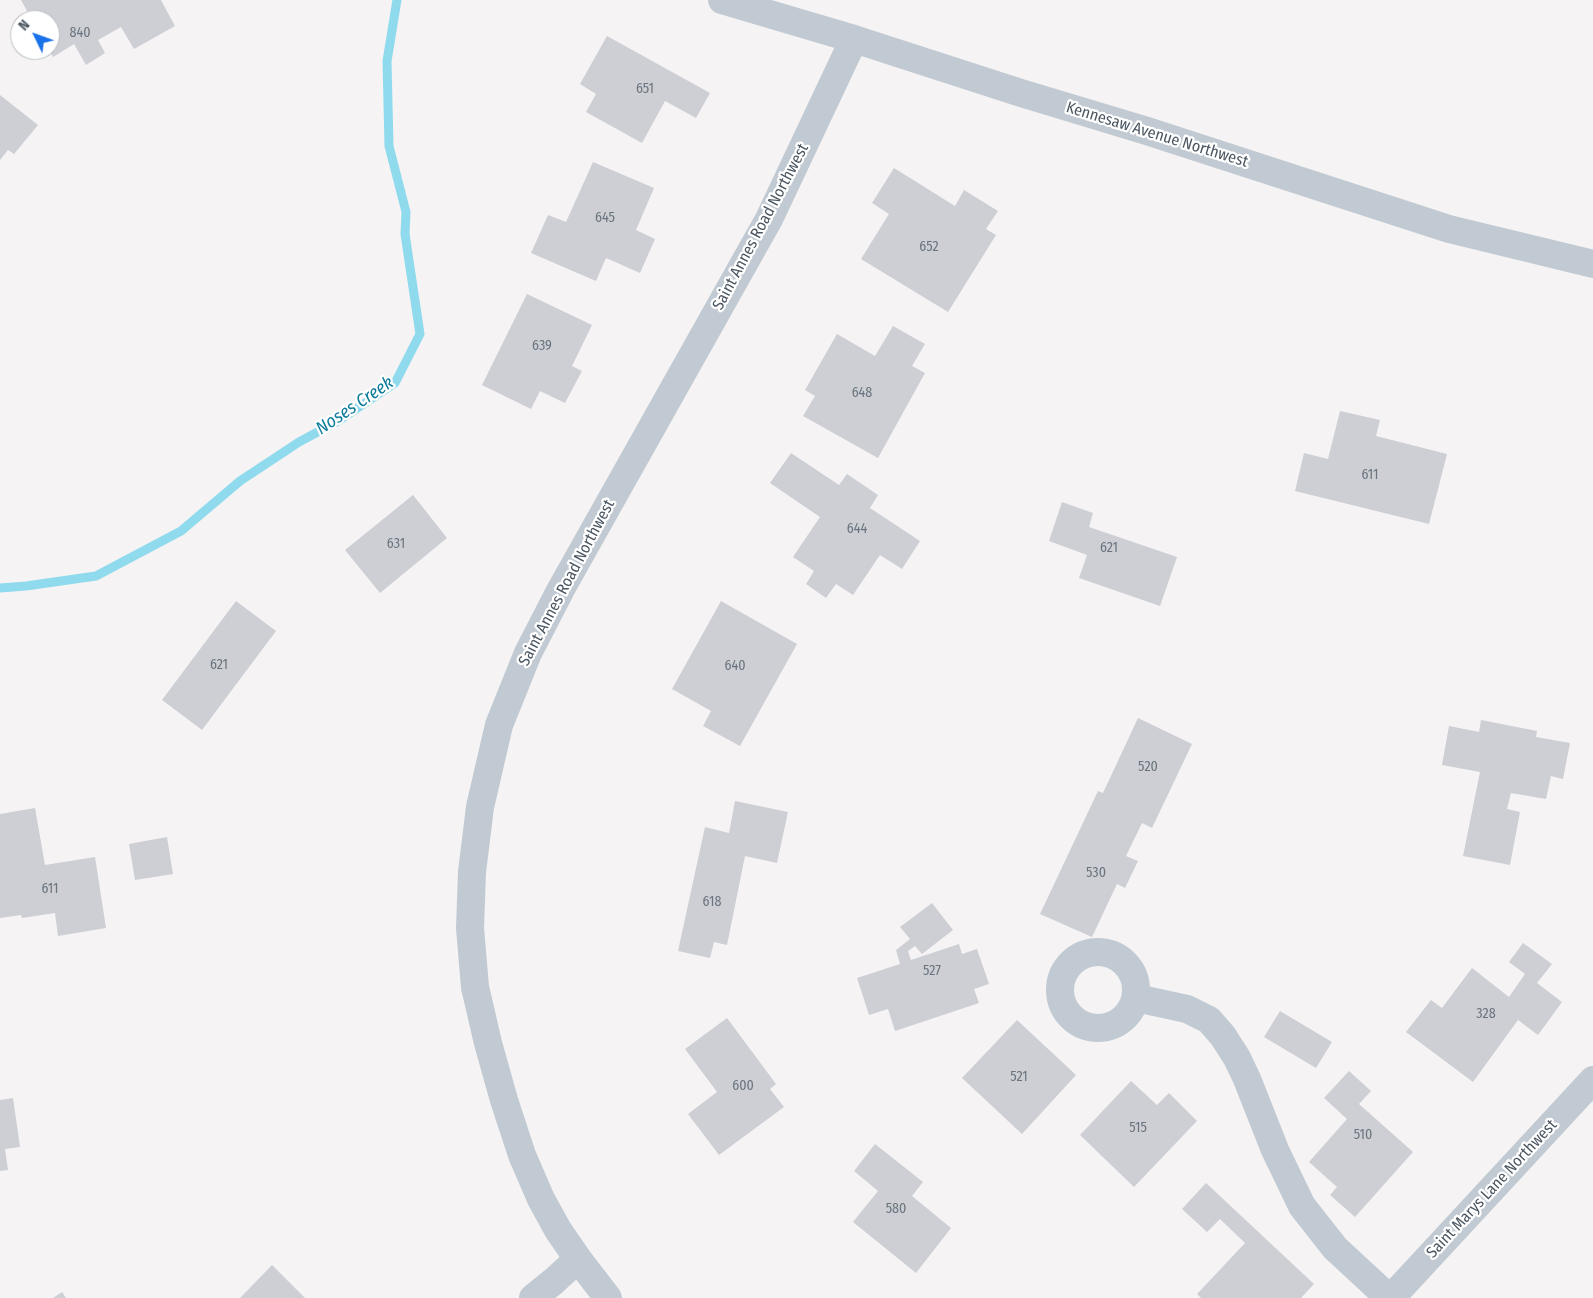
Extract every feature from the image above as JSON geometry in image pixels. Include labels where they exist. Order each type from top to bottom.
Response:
[{"type":"street","name":"Kennesaw Avenue Northwest","points":[[722,0],[854,39],[1147,131],[1449,229],[1593,264]]},
{"type":"street","name":"Saint Annes Road Northwest","points":[[608,1298],[558,1230],[546,1206],[522,1155],[490,1051],[478,996],[470,928],[472,872],[480,807],[499,725],[528,653],[570,572],[769,219],[854,39]]},
{"type":"street","points":[[1136,998],[1187,1009],[1209,1020],[1223,1036],[1237,1058],[1247,1079],[1275,1150],[1302,1206],[1335,1248],[1390,1298]]},
{"type":"street","name":"Saint Marys Lane Northwest","points":[[1390,1298],[1593,1080]]},
{"type":"street","points":[[532,1298],[578,1259]]},
{"type":"building","points":[[21,0],[161,0],[175,26],[134,49],[121,27],[98,40],[105,53],[86,65],[74,44],[60,53],[60,10],[26,10]]},
{"type":"building","points":[[607,36],[710,93],[696,118],[665,101],[642,143],[586,112],[596,94],[580,84]]},
{"type":"building","points":[[0,95],[38,125],[14,154],[8,150],[0,160]]},
{"type":"building","points":[[593,162],[654,188],[636,230],[655,239],[640,273],[606,258],[596,281],[531,253],[548,215],[566,222]]},
{"type":"building","points":[[894,168],[955,206],[964,190],[998,211],[986,229],[996,235],[948,312],[861,259],[889,214],[872,203]]},
{"type":"building","points":[[527,294],[592,325],[572,366],[582,371],[565,403],[540,391],[531,409],[482,385]]},
{"type":"building","points":[[893,326],[925,344],[912,366],[925,373],[878,458],[803,416],[815,396],[805,390],[837,334],[875,356]]},
{"type":"building","points":[[1340,411],[1380,420],[1376,436],[1447,454],[1429,524],[1295,491],[1304,453],[1328,459]]},
{"type":"building","points":[[791,453],[839,485],[847,474],[878,495],[870,508],[920,541],[902,569],[880,555],[853,595],[836,584],[826,598],[806,584],[814,571],[793,557],[820,517],[770,483]]},
{"type":"building","points":[[413,495],[447,538],[380,593],[345,550]]},
{"type":"building","points":[[1062,502],[1093,513],[1089,527],[1177,557],[1160,606],[1079,578],[1087,555],[1049,541]]},
{"type":"building","points":[[236,601],[276,631],[202,730],[162,700]]},
{"type":"building","points":[[721,601],[797,644],[740,746],[703,726],[711,711],[672,689]]},
{"type":"building","points":[[1138,718],[1192,744],[1152,828],[1142,823],[1126,856],[1138,861],[1125,888],[1117,884],[1092,937],[1040,914],[1098,791],[1103,793]]},
{"type":"building","points":[[1481,720],[1537,731],[1536,737],[1570,743],[1563,779],[1551,776],[1546,799],[1511,793],[1507,809],[1520,812],[1510,865],[1463,856],[1480,772],[1442,765],[1449,726],[1479,732]]},
{"type":"building","points":[[735,801],[788,812],[777,863],[745,856],[727,945],[714,942],[710,958],[678,951],[705,827],[729,833]]},
{"type":"building","points":[[35,808],[45,865],[95,857],[106,928],[58,936],[55,913],[22,918],[21,915],[0,918],[0,814]]},
{"type":"building","points":[[167,837],[173,874],[135,880],[129,844]]},
{"type":"building","points":[[932,903],[953,930],[922,954],[915,946],[908,951],[911,960],[959,944],[962,954],[977,949],[989,984],[974,989],[979,1003],[895,1031],[888,1009],[869,1015],[857,978],[900,964],[896,950],[910,939],[900,927]]},
{"type":"building","points":[[1523,943],[1552,964],[1537,983],[1562,1002],[1538,1035],[1518,1020],[1473,1082],[1406,1032],[1431,1000],[1442,1008],[1472,968],[1509,997],[1525,974],[1509,962]]},
{"type":"building","points":[[1280,1011],[1332,1042],[1316,1068],[1264,1037]]},
{"type":"building","points":[[727,1018],[776,1084],[770,1089],[784,1107],[719,1155],[688,1114],[717,1092],[685,1049]]},
{"type":"building","points":[[1017,1020],[1076,1075],[1022,1134],[962,1078]]},
{"type":"building","points":[[1349,1071],[1371,1091],[1359,1104],[1413,1152],[1355,1217],[1330,1195],[1337,1187],[1309,1162],[1347,1119],[1324,1098]]},
{"type":"building","points":[[1131,1081],[1157,1105],[1169,1093],[1197,1121],[1134,1187],[1080,1135]]},
{"type":"building","points":[[13,1098],[20,1147],[5,1149],[8,1170],[0,1171],[0,1100]]},
{"type":"building","points":[[875,1144],[923,1182],[912,1196],[951,1228],[916,1273],[853,1222],[878,1191],[854,1171]]},
{"type":"building","points":[[1206,1183],[1314,1284],[1301,1298],[1201,1298],[1197,1294],[1245,1243],[1220,1219],[1207,1232],[1182,1209]]},
{"type":"building","points":[[272,1265],[305,1298],[240,1298]]},
{"type":"building","points":[[62,1292],[66,1298],[53,1298]]},
{"type":"waterway","name":"Noses Creek","points":[[0,588],[96,576],[181,531],[240,481],[299,442],[338,421],[395,383],[420,334],[405,234],[406,212],[389,146],[387,61],[397,0]]}]
